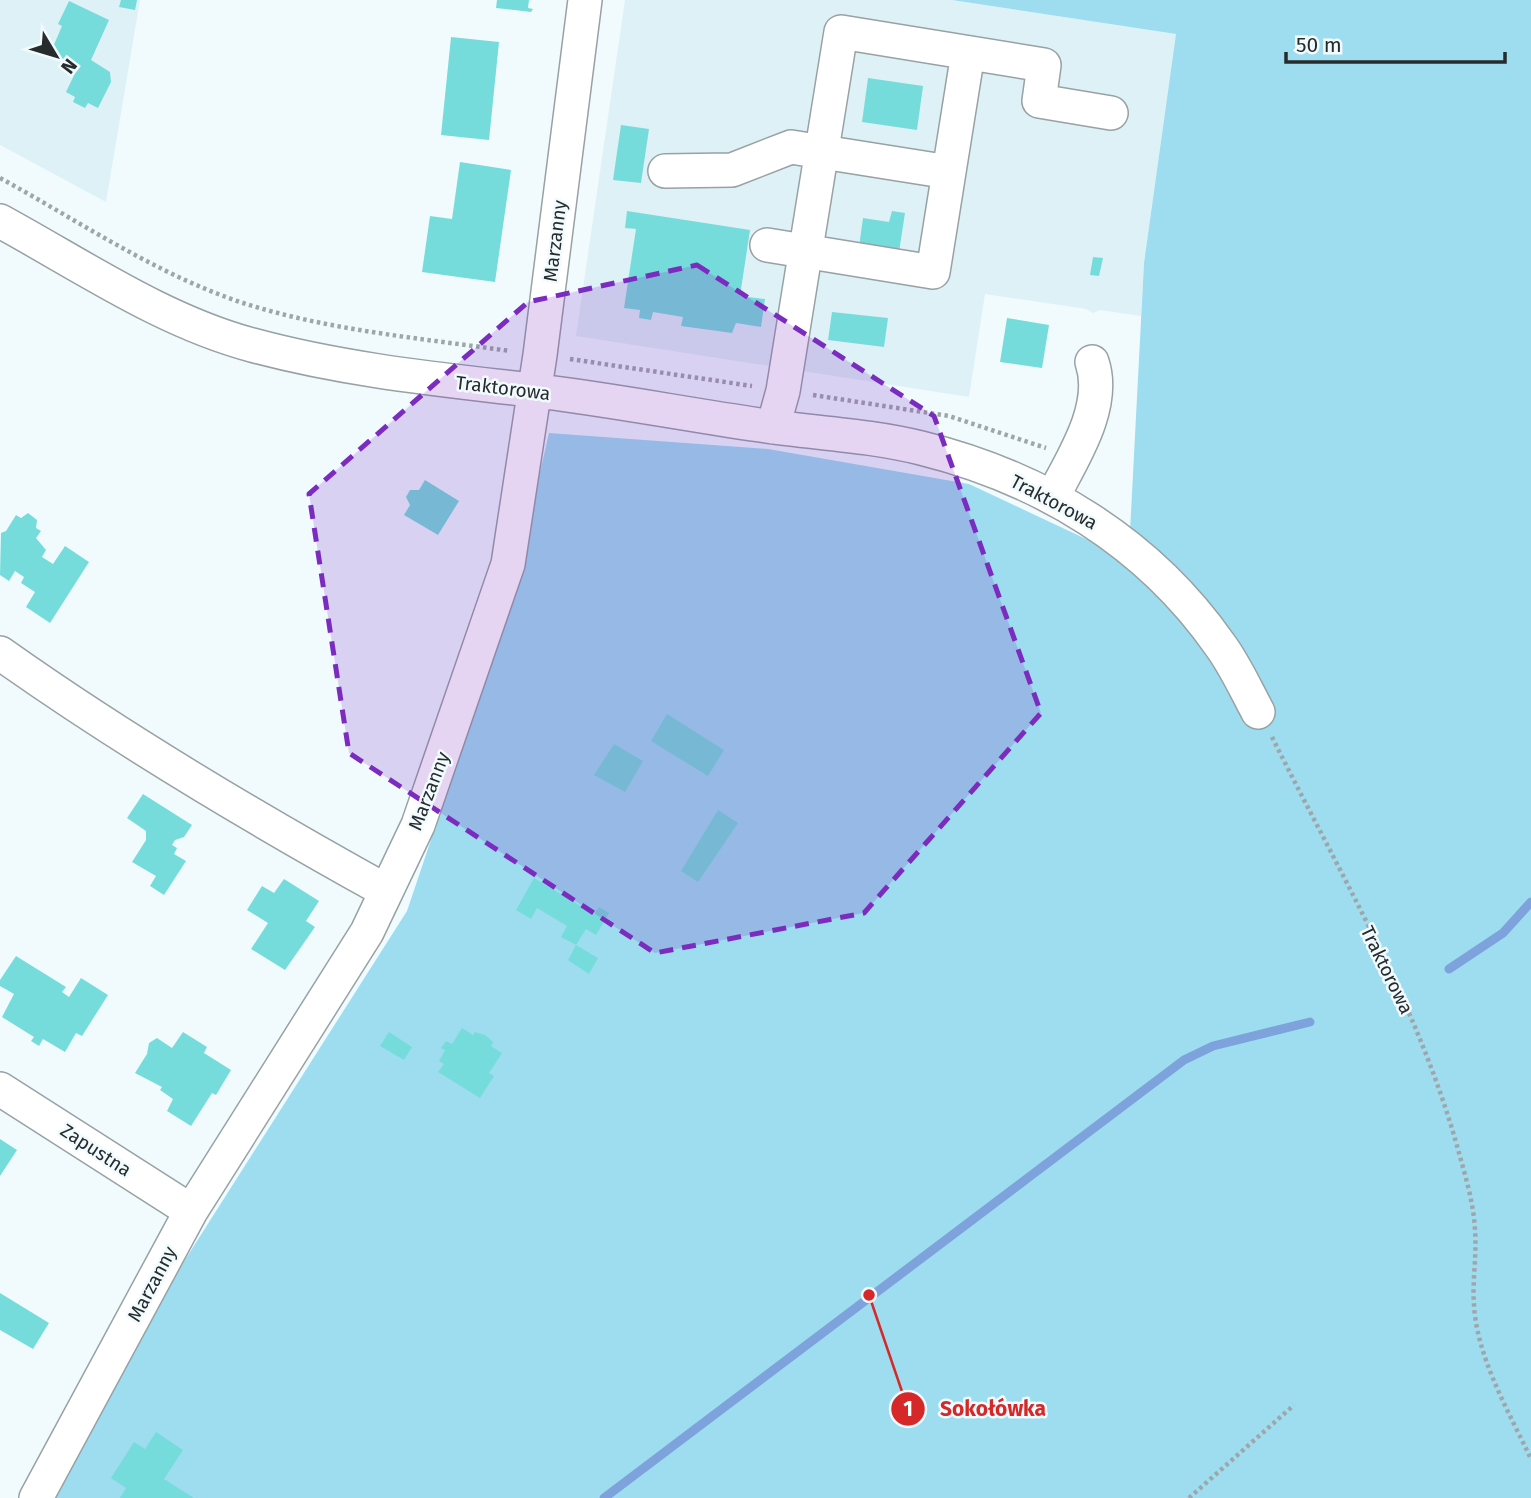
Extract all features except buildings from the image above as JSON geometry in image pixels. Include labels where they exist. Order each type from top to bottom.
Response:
[{"type":"street","name":"Marzanny","points":[[36,1498],[191,1212],[360,943],[418,825],[508,564],[519,509],[585,0]]},
{"type":"street","points":[[773,427],[783,391],[841,32],[1044,65],[1039,101],[1111,113]]},
{"type":"street","points":[[767,245],[933,272],[968,53]]},
{"type":"street","points":[[666,170],[732,170],[791,147],[949,172]]},
{"type":"street","name":"Traktorowa","points":[[0,221],[208,332],[368,372],[534,390],[918,447],[987,468],[1053,496],[1100,524],[1174,587],[1223,648],[1258,712]]},
{"type":"street","points":[[1053,496],[1082,438],[1096,396],[1097,378],[1092,362]]},
{"type":"street","points":[[0,653],[81,710],[260,822],[386,891]]},
{"type":"street","name":"Zapustna","points":[[0,1089],[191,1212]]},
{"type":"path","name":"Traktorowa","points":[[1258,712],[1402,999],[1429,1065],[1458,1151],[1470,1197],[1475,1231],[1474,1307],[1480,1336],[1492,1372],[1531,1459]]},
{"type":"path","points":[[1189,1498],[1294,1405]]},
{"type":"highlighted area","points":[[697,265],[934,416],[1041,713],[864,913],[655,953],[349,753],[309,494],[528,302]]},
{"type":"shaded area","points":[[0,0],[140,0],[106,202],[0,145]]},
{"type":"shaded area","points":[[625,0],[952,0],[1176,34],[1144,263],[1141,316],[1100,310],[1093,313],[1086,309],[985,294],[969,397],[576,336]]},
{"type":"shaded area","points":[[952,0],[1531,0],[1531,1498],[49,1498],[162,1296],[407,911],[509,608],[549,433],[768,449],[969,484],[1101,546],[1128,570],[1144,263],[1176,34]]},
{"type":"waterway","points":[[1449,969],[1503,933],[1531,902]]},
{"type":"waterway","points":[[604,1498],[1184,1060],[1213,1046],[1310,1022]]},
{"type":"place","name":"Sokołówka","points":[[869,1295]]}]
